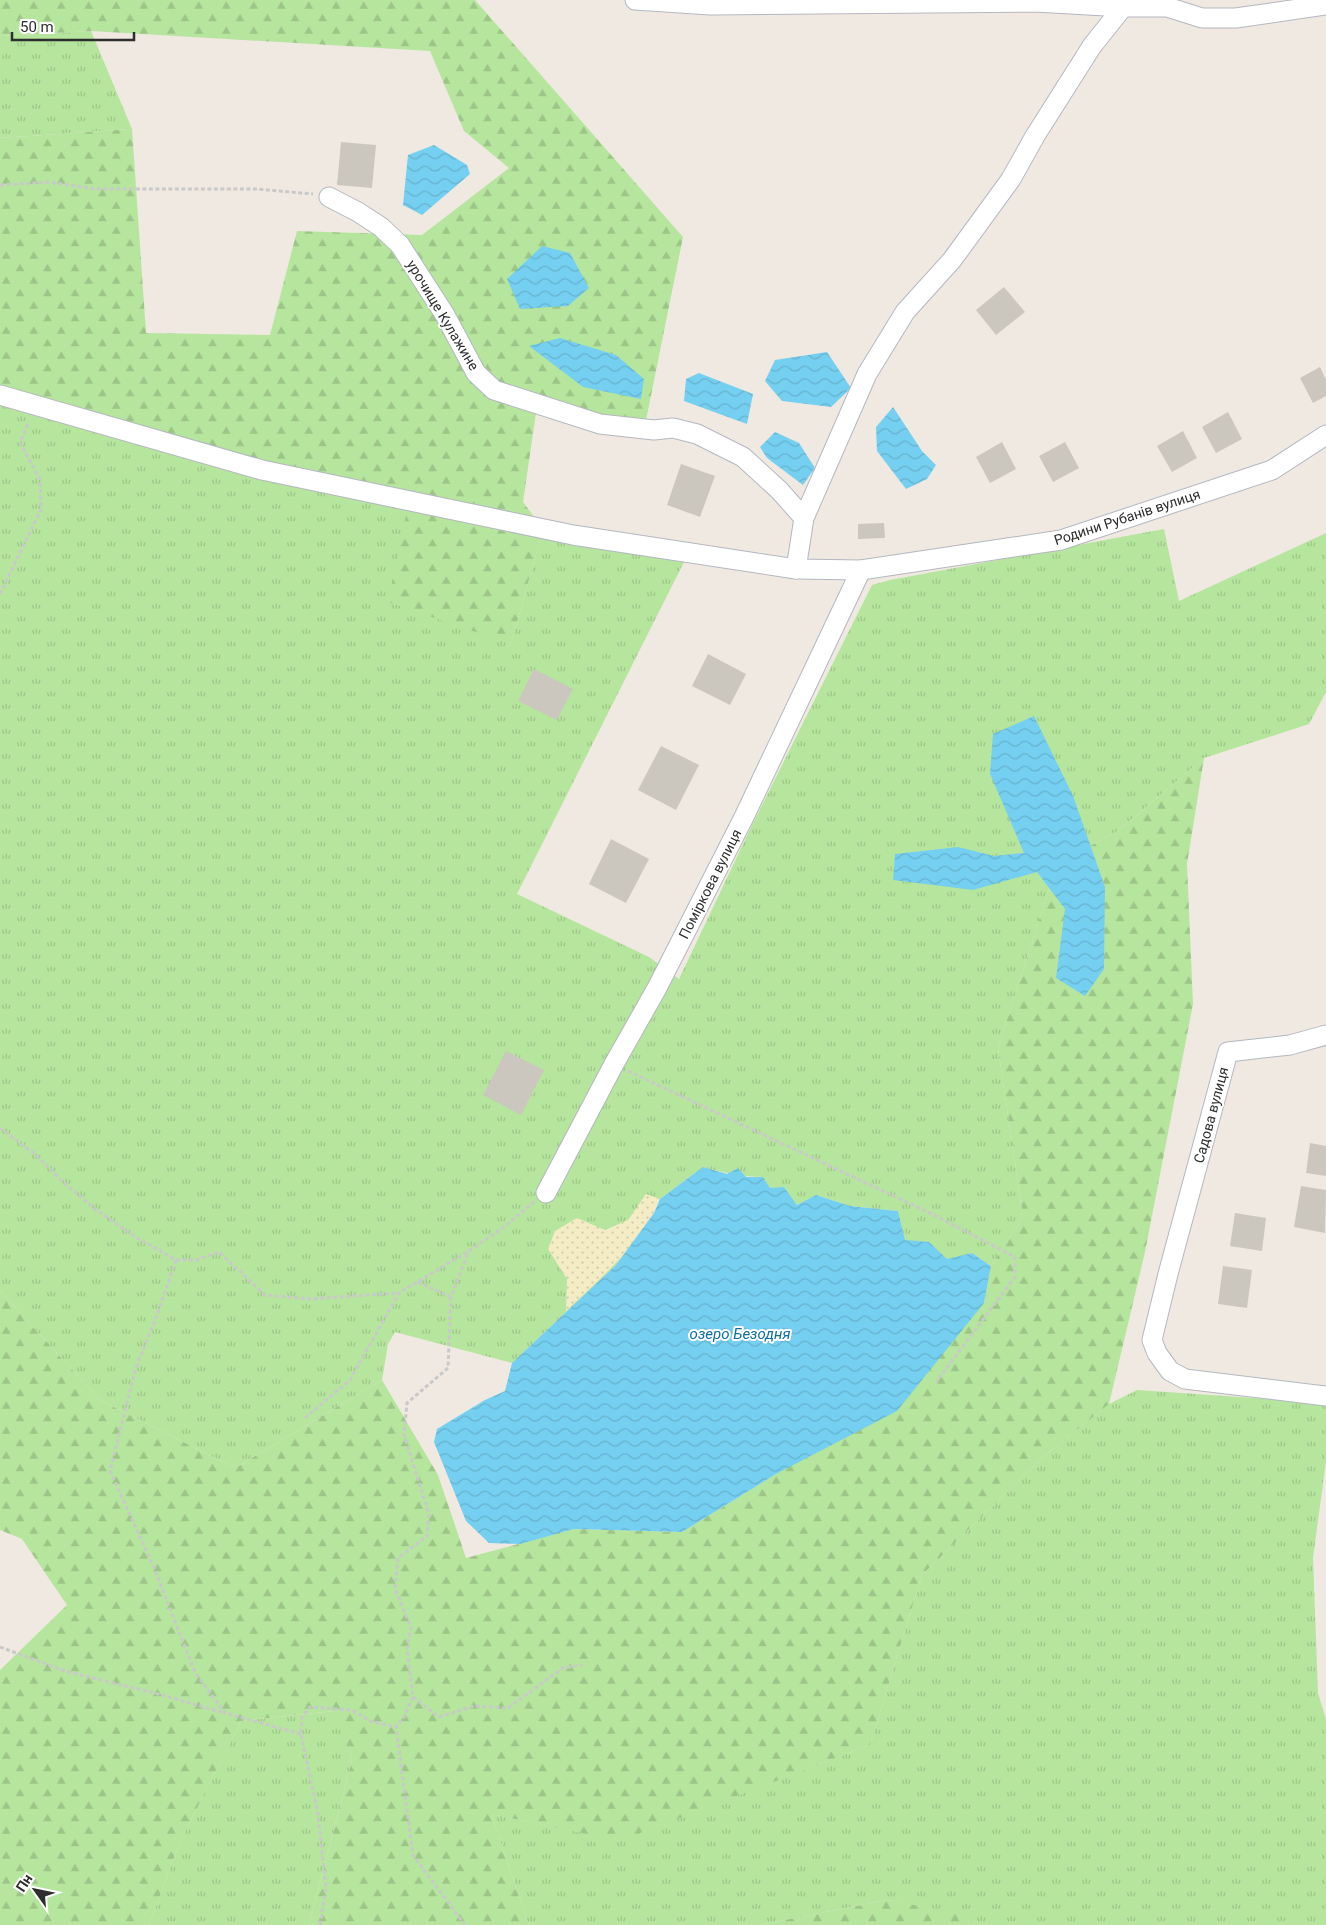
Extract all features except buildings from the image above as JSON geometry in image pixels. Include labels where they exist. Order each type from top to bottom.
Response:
[{"type":"street","points":[[635,0],[710,6],[1035,2],[1123,7],[1167,4],[1202,18],[1236,18],[1326,5]]},
{"type":"street","points":[[796,569],[804,518],[867,374],[905,312],[952,260],[1011,179],[1035,136],[1092,46],[1123,7]]},
{"type":"street","name":"урочище Кулажине","points":[[329,196],[373,222],[400,245],[446,314],[476,373],[494,390],[600,424],[654,430],[673,428],[697,434],[743,456],[779,490],[804,518]]},
{"type":"street","name":"Родини Рубанів вулиця","points":[[0,394],[262,470],[573,535],[796,569],[861,570],[1061,540],[1272,470],[1326,435]]},
{"type":"street","name":"Поміркова вулиця","points":[[546,1192],[657,988],[740,825],[861,570]]},
{"type":"street","name":"Садова вулиця","points":[[1326,1034],[1290,1045],[1228,1052],[1152,1340],[1157,1353],[1170,1371],[1185,1379],[1326,1396]]},
{"type":"path","points":[[0,185],[50,182],[95,189],[257,189],[329,196]]},
{"type":"path","points":[[0,594],[41,510],[40,479],[20,443],[36,405]]},
{"type":"path","points":[[614,1064],[932,1214],[1015,1258],[1015,1277],[936,1382]]},
{"type":"path","points":[[0,1128],[36,1155],[63,1182],[95,1209],[134,1236],[176,1260],[196,1260],[219,1252],[265,1295],[309,1299],[399,1293]]},
{"type":"path","points":[[305,1418],[350,1380],[399,1293],[469,1251],[504,1227],[546,1192]]},
{"type":"path","points":[[465,1925],[412,1855],[396,1727],[404,1717],[413,1697],[407,1649],[411,1628],[395,1589],[398,1558],[427,1536],[429,1514],[404,1435],[407,1403],[448,1368],[451,1296],[469,1251]]},
{"type":"path","points":[[176,1260],[156,1318],[136,1367],[110,1471],[152,1563],[195,1672],[225,1713]]},
{"type":"path","points":[[418,1281],[451,1296]]},
{"type":"path","points":[[0,1647],[65,1671],[162,1695],[301,1734]]},
{"type":"path","points":[[413,1697],[439,1717],[474,1706],[508,1708],[563,1668],[582,1665]]},
{"type":"path","points":[[320,1925],[326,1888],[318,1814],[301,1734],[302,1716],[310,1707],[352,1710],[370,1721],[396,1727]]},
{"type":"green space","points":[[0,0],[475,0],[683,237],[645,425],[536,413],[523,502],[543,529],[511,644],[388,602],[409,501],[0,393],[0,138],[132,129],[146,333],[270,335],[297,231],[422,235],[509,168],[464,131],[430,51],[91,31],[0,36]]},
{"type":"green space","points":[[91,31],[132,129],[0,138],[0,36]]},
{"type":"green space","points":[[0,395],[409,501],[511,644],[543,529],[684,562],[517,894],[649,957],[679,979],[753,823],[872,585],[890,580],[1164,529],[1179,601],[1326,533],[1326,692],[1309,724],[1204,758],[1118,831],[1057,864],[998,1048],[1023,1217],[991,1266],[972,1253],[947,1260],[929,1242],[905,1241],[898,1211],[850,1206],[816,1195],[797,1205],[784,1187],[770,1189],[763,1177],[733,1174],[703,1167],[660,1199],[616,1265],[512,1363],[395,1332],[388,1344],[382,1380],[235,1468],[100,1400],[0,1291]]},
{"type":"green space","points":[[1204,758],[1187,864],[1193,1004],[1145,1252],[1109,1404],[1042,1458],[922,1575],[870,1745],[619,1841],[491,1814],[529,1925],[309,1925],[352,1760],[334,1711],[241,1721],[180,1842],[149,1925],[0,1925],[0,1670],[67,1605],[22,1539],[0,1530],[0,1291],[100,1400],[235,1468],[382,1380],[438,1475],[466,1558],[574,1529],[682,1532],[776,1474],[984,1303],[991,1266],[1023,1217],[998,1048],[1057,864],[1118,831]]},
{"type":"green space","points":[[1137,1390],[1326,1403],[1326,1461],[1313,1558],[1318,1693],[1326,1719],[1326,1925],[972,1925],[976,1918],[887,1900],[760,1925],[529,1925],[491,1814],[619,1840],[870,1745],[922,1575],[1042,1458],[1109,1404]]},
{"type":"green space","points":[[335,1711],[352,1760],[309,1925],[149,1925],[180,1842],[241,1721]]},
{"type":"green space","points":[[887,1900],[977,1917],[972,1925],[760,1925]]},
{"type":"sand","points":[[646,1194],[660,1199],[642,1231],[619,1260],[566,1311],[567,1279],[548,1249],[555,1231],[577,1218],[605,1230],[628,1220]]},
{"type":"water","points":[[434,145],[467,165],[470,174],[422,215],[403,205],[408,155]]},
{"type":"water","points":[[542,246],[570,253],[589,288],[568,306],[520,309],[507,279]]},
{"type":"water","points":[[560,338],[616,355],[644,379],[641,399],[583,387],[529,346]]},
{"type":"water","points":[[827,352],[851,388],[831,407],[782,401],[765,381],[775,360]]},
{"type":"water","points":[[699,373],[753,394],[747,424],[684,401],[686,379]]},
{"type":"water","points":[[893,407],[922,451],[936,465],[927,479],[906,489],[877,451],[876,427]]},
{"type":"water","points":[[775,432],[799,443],[815,468],[803,485],[767,458],[760,447]]},
{"type":"water","points":[[1034,716],[1073,796],[1105,887],[1104,969],[1085,996],[1056,978],[1065,909],[1037,872],[973,890],[893,880],[895,854],[958,847],[994,856],[1024,853],[990,774],[993,734]]},
{"type":"water","name":"озеро Безодня","points":[[703,1167],[727,1174],[738,1168],[746,1177],[763,1177],[770,1188],[784,1187],[797,1205],[816,1195],[850,1206],[898,1211],[905,1240],[929,1242],[947,1259],[972,1253],[991,1266],[984,1303],[897,1411],[776,1474],[682,1532],[574,1529],[520,1544],[489,1543],[466,1521],[434,1442],[437,1429],[485,1400],[505,1391],[512,1363],[616,1265],[654,1213],[660,1199]]}]
